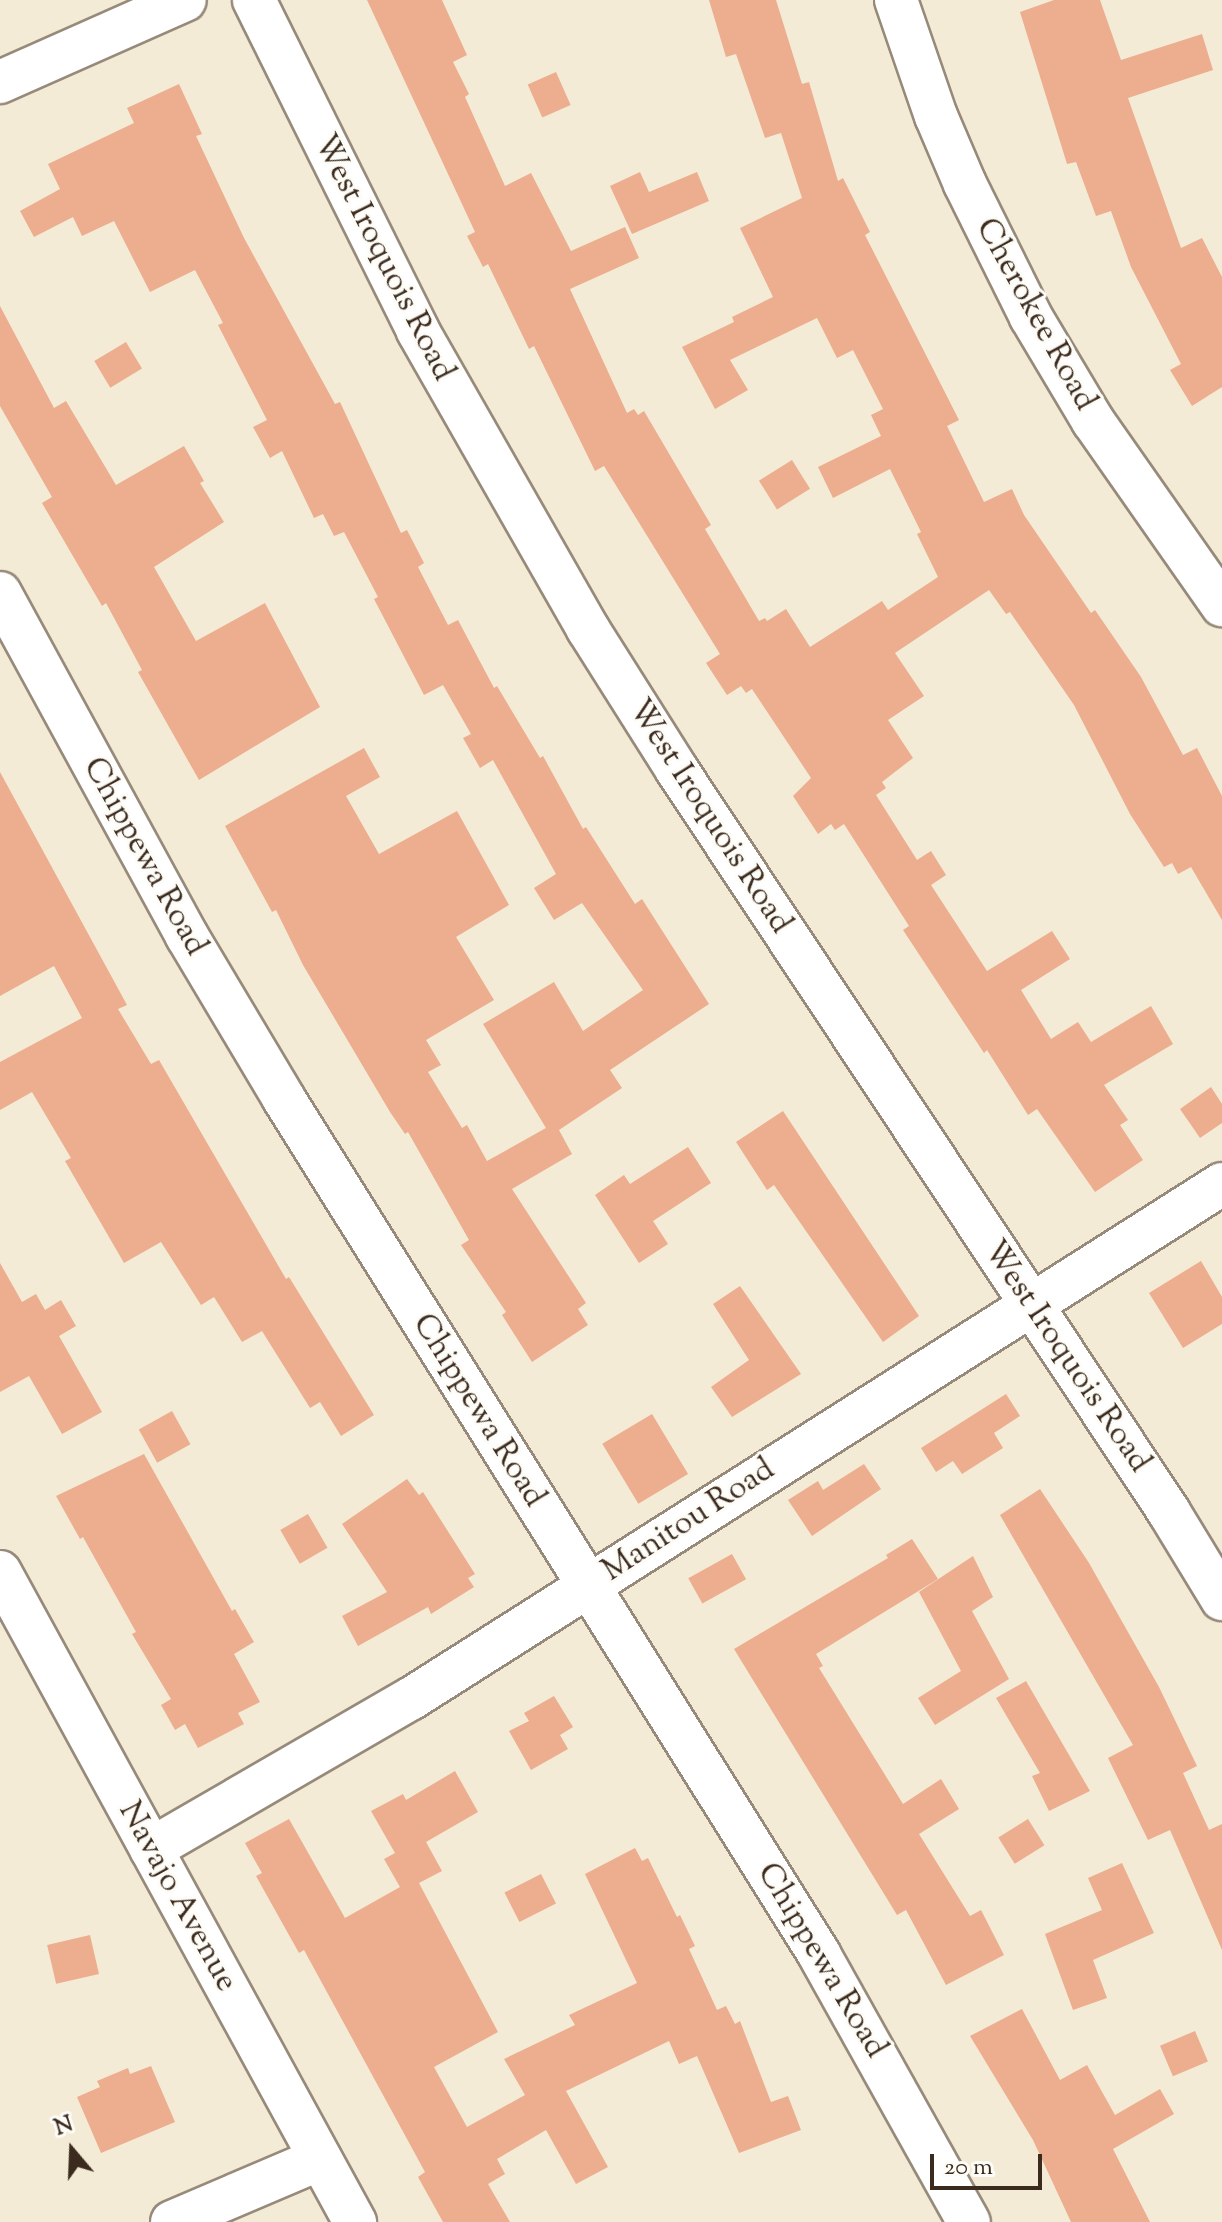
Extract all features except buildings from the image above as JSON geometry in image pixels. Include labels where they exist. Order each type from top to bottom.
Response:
[{"type":"street","points":[[0,82],[185,0]]},
{"type":"street","name":"West Iroquois Road","points":[[254,0],[411,318],[588,629],[685,783],[1169,1512],[1222,1599]]},
{"type":"street","name":"Cherokee Road","points":[[896,0],[953,157],[1031,317],[1093,421],[1222,605]]},
{"type":"street","name":"Chippewa Road","points":[[0,593],[195,949],[284,1099],[852,2009],[969,2222]]},
{"type":"street","name":"Manitou Road","points":[[151,1849],[402,1704],[1222,1184]]},
{"type":"street","name":"Navajo Avenue","points":[[0,1572],[14,1628],[151,1849],[355,2222]]},
{"type":"street","points":[[172,2222],[320,2159]]}]
